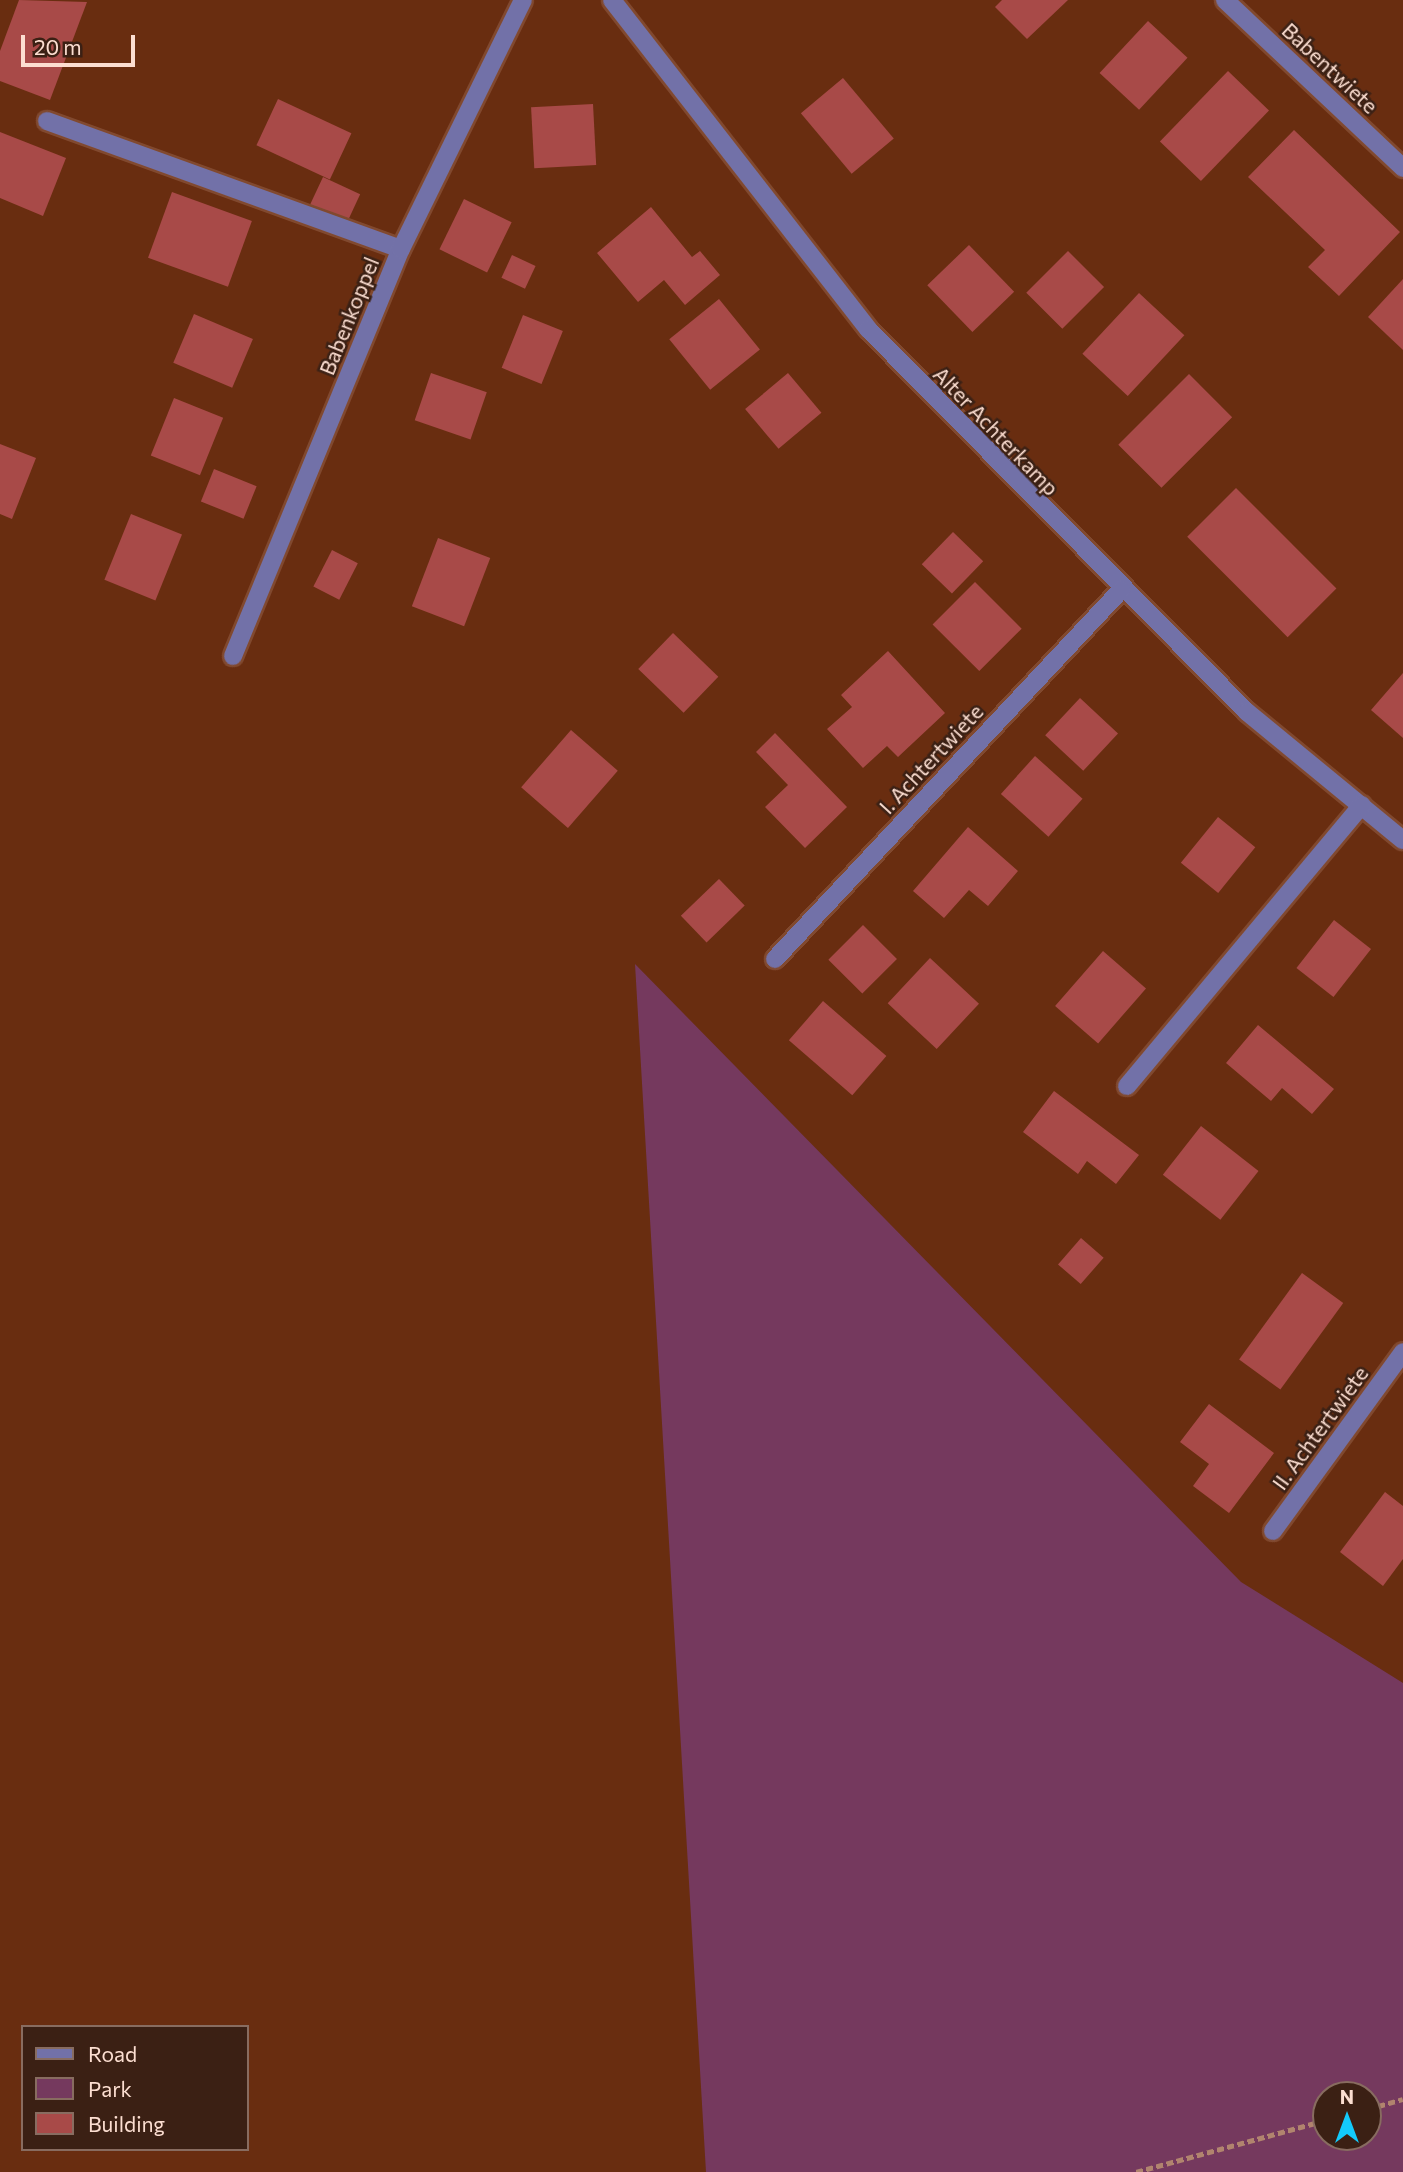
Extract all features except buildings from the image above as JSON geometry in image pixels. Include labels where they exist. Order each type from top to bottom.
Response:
[{"type":"street","name":"Babenkoppel","points":[[233,656],[401,249],[523,0]]},
{"type":"street","name":"Alter Achterkamp","points":[[612,0],[868,329],[1121,590],[1247,712],[1403,840]]},
{"type":"street","name":"Babentwiete","points":[[1225,0],[1403,168]]},
{"type":"street","points":[[47,121],[401,249]]},
{"type":"street","name":"I. Achtertwiete","points":[[775,959],[1121,590]]},
{"type":"street","points":[[1127,1086],[1362,805]]},
{"type":"street","name":"II. Achtertwiete","points":[[1273,1531],[1403,1352]]},
{"type":"path","points":[[1382,2105],[1403,2099]]},
{"type":"path","points":[[1136,2172],[1312,2124]]},
{"type":"green space","points":[[635,964],[1241,1582],[1403,1683],[1403,2172],[706,2172]]}]
